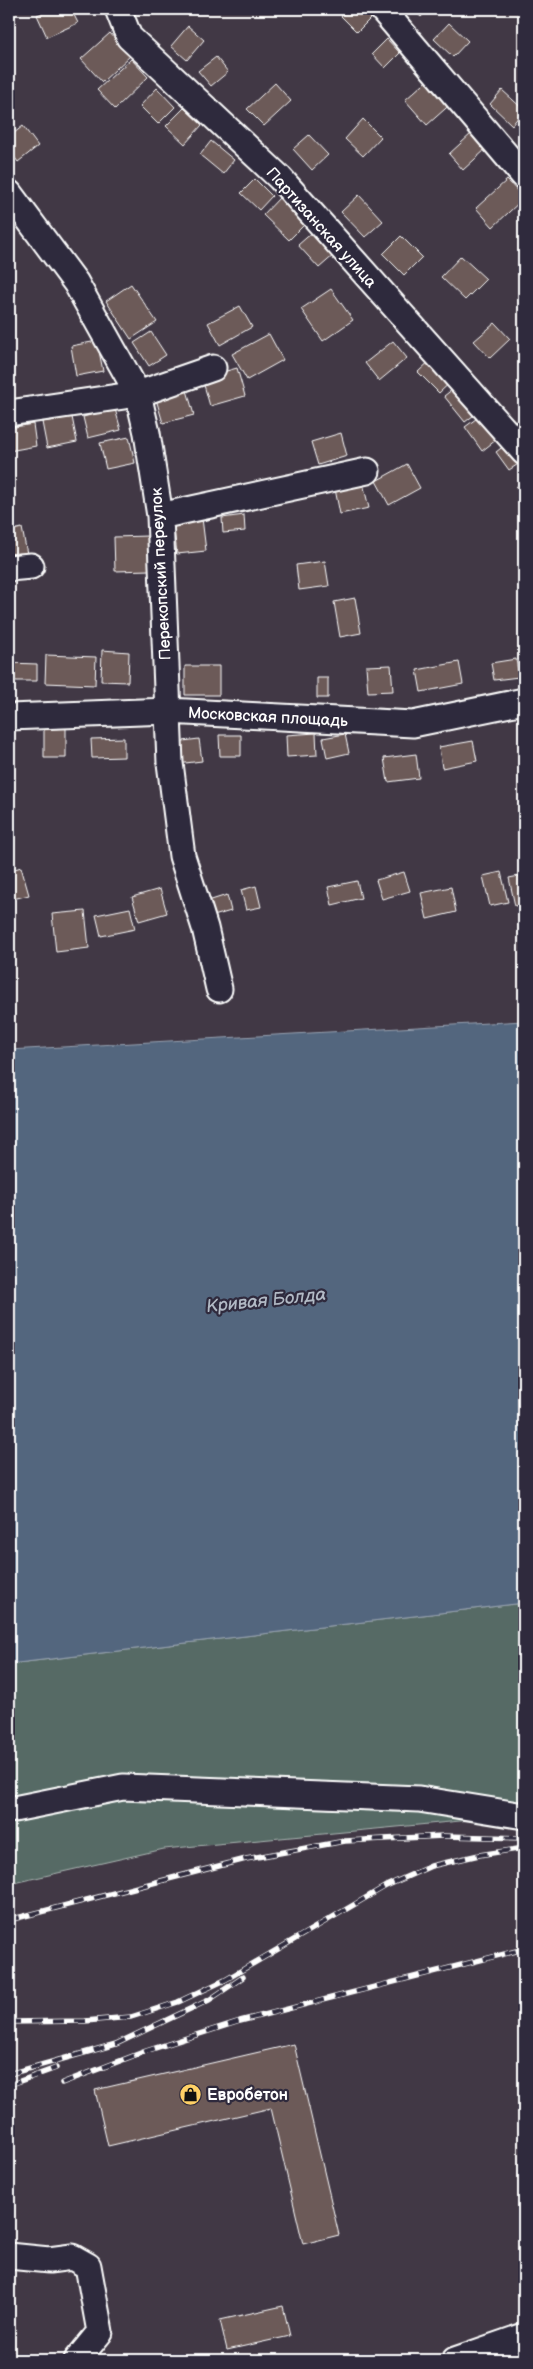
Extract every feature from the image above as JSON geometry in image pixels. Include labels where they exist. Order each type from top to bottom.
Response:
[{"type":"street","name":"Партизанская улица","points":[[118,9],[129,37],[280,178],[524,452]]},
{"type":"street","points":[[382,9],[524,176]]},
{"type":"street","name":"Перекопский переулок","points":[[9,193],[76,283],[138,394],[147,433],[160,516],[170,763],[182,856],[205,928],[219,989]]},
{"type":"street","points":[[9,413],[138,394],[213,368]]},
{"type":"street","points":[[160,516],[367,472]]},
{"type":"street","name":"Московская площадь","points":[[9,717],[168,711],[412,724],[524,701]]},
{"type":"street","points":[[9,1810],[124,1786],[420,1799],[524,1816]]},
{"type":"street","points":[[9,2256],[49,2260],[72,2257],[88,2266],[100,2332],[77,2360]]},
{"type":"street","points":[[455,2360],[524,2336]]},
{"type":"green space","points":[[524,1603],[524,1815],[164,1849],[9,1884],[9,1664]]},
{"type":"water","name":"Кривая Болда","points":[[524,1021],[524,1603],[9,1664],[9,1050]]},
{"type":"building","points":[[52,9],[71,9],[78,23],[47,37],[37,15]]},
{"type":"building","points":[[349,9],[361,9],[371,18],[357,32],[341,16]]},
{"type":"building","points":[[412,9],[429,9],[421,17]]},
{"type":"building","points":[[449,23],[468,41],[453,57],[434,39]]},
{"type":"building","points":[[188,26],[204,40],[187,60],[171,46]]},
{"type":"building","points":[[110,33],[130,56],[102,82],[81,59]]},
{"type":"building","points":[[387,39],[400,53],[385,68],[372,54]]},
{"type":"building","points":[[216,57],[228,72],[211,86],[198,71]]},
{"type":"building","points":[[131,59],[148,77],[115,109],[97,90]]},
{"type":"building","points":[[432,76],[454,101],[427,125],[405,100]]},
{"type":"building","points":[[275,83],[291,101],[264,126],[247,109]]},
{"type":"building","points":[[157,88],[175,107],[158,124],[140,106]]},
{"type":"building","points":[[502,90],[524,110],[512,125],[490,104]]},
{"type":"building","points":[[184,108],[202,125],[185,144],[166,126]]},
{"type":"building","points":[[363,119],[381,137],[363,156],[345,139]]},
{"type":"building","points":[[23,126],[38,146],[18,162],[9,150],[9,137]]},
{"type":"building","points":[[472,133],[486,149],[463,170],[449,154]]},
{"type":"building","points":[[309,135],[328,155],[312,170],[293,149]]},
{"type":"building","points":[[211,141],[234,160],[223,174],[200,155]]},
{"type":"building","points":[[255,179],[272,196],[259,210],[241,193]]},
{"type":"building","points":[[507,180],[524,198],[493,227],[476,208]]},
{"type":"building","points":[[359,195],[383,221],[365,237],[341,212]]},
{"type":"building","points":[[280,197],[306,223],[289,240],[263,215]]},
{"type":"building","points":[[314,231],[335,254],[319,268],[298,245]]},
{"type":"building","points":[[401,236],[422,257],[404,275],[383,254]]},
{"type":"building","points":[[461,256],[486,279],[465,300],[441,277]]},
{"type":"building","points":[[131,284],[157,322],[131,339],[106,301]]},
{"type":"building","points":[[331,289],[353,320],[323,341],[301,309]]},
{"type":"building","points":[[240,306],[252,327],[220,345],[208,323]]},
{"type":"building","points":[[495,323],[510,339],[490,358],[474,341]]},
{"type":"building","points":[[151,332],[166,355],[149,366],[134,343]]},
{"type":"building","points":[[269,334],[283,360],[247,380],[232,354]]},
{"type":"building","points":[[97,341],[103,371],[76,376],[71,346]]},
{"type":"building","points":[[393,341],[407,358],[379,381],[365,363]]},
{"type":"building","points":[[434,357],[454,379],[439,393],[418,372]]},
{"type":"building","points":[[237,368],[245,396],[210,406],[202,378]]},
{"type":"building","points":[[457,386],[478,412],[465,422],[444,396]]},
{"type":"building","points":[[187,390],[194,415],[163,423],[156,399]]},
{"type":"building","points":[[115,409],[121,430],[88,438],[83,417]]},
{"type":"building","points":[[484,413],[501,436],[482,451],[465,427]]},
{"type":"building","points":[[72,417],[77,442],[47,448],[42,422]]},
{"type":"building","points":[[33,424],[36,446],[9,451],[9,428]]},
{"type":"building","points":[[341,433],[347,456],[318,465],[311,442]]},
{"type":"building","points":[[129,437],[135,463],[106,469],[100,443]]},
{"type":"building","points":[[509,442],[523,461],[509,470],[496,452]]},
{"type":"building","points":[[407,464],[420,488],[389,505],[376,481]]},
{"type":"building","points":[[524,480],[524,496],[516,487]]},
{"type":"building","points":[[363,483],[369,508],[340,514],[335,489]]},
{"type":"building","points":[[244,515],[245,531],[223,533],[222,518]]},
{"type":"building","points":[[202,518],[206,551],[177,554],[173,521]]},
{"type":"building","points":[[22,528],[27,554],[9,557],[9,531]]},
{"type":"building","points":[[148,536],[149,570],[115,571],[114,537]]},
{"type":"building","points":[[325,561],[329,586],[299,590],[296,565]]},
{"type":"building","points":[[355,598],[361,633],[340,637],[334,602]]},
{"type":"building","points":[[102,650],[129,652],[128,682],[101,681]]},
{"type":"building","points":[[46,655],[96,657],[95,685],[45,683]]},
{"type":"building","points":[[516,659],[519,677],[494,680],[491,663]]},
{"type":"building","points":[[459,662],[463,684],[421,692],[417,670]]},
{"type":"building","points":[[9,663],[37,664],[37,681],[9,681]]},
{"type":"building","points":[[391,665],[393,691],[368,692],[366,666]]},
{"type":"building","points":[[185,666],[219,666],[219,695],[185,695]]},
{"type":"building","points":[[317,678],[328,678],[328,698],[317,698]]},
{"type":"building","points":[[44,727],[66,727],[66,758],[44,758]]},
{"type":"building","points":[[316,733],[317,755],[287,757],[286,735]]},
{"type":"building","points":[[345,734],[349,753],[327,758],[323,738]]},
{"type":"building","points":[[219,735],[241,735],[241,756],[220,756]]},
{"type":"building","points":[[9,736],[11,736],[12,762],[9,762]]},
{"type":"building","points":[[124,738],[124,757],[92,758],[91,739]]},
{"type":"building","points":[[199,739],[202,761],[177,764],[175,742]]},
{"type":"building","points":[[473,741],[477,761],[442,768],[439,747]]},
{"type":"building","points":[[416,754],[419,778],[388,782],[384,758]]},
{"type":"building","points":[[21,867],[29,895],[9,900],[9,871]]},
{"type":"building","points":[[404,872],[410,891],[382,899],[376,880]]},
{"type":"building","points":[[501,872],[508,902],[490,906],[483,876]]},
{"type":"building","points":[[524,875],[524,904],[515,906],[509,878]]},
{"type":"building","points":[[357,881],[361,898],[332,905],[328,887]]},
{"type":"building","points":[[256,886],[261,907],[246,910],[241,890]]},
{"type":"building","points":[[451,887],[456,912],[427,919],[421,893]]},
{"type":"building","points":[[160,889],[167,913],[139,921],[132,897]]},
{"type":"building","points":[[227,895],[231,911],[210,917],[205,902]]},
{"type":"building","points":[[130,908],[135,929],[101,936],[96,915]]},
{"type":"building","points":[[85,911],[89,948],[56,952],[52,914]]},
{"type":"building","points":[[294,2044],[339,2235],[303,2244],[271,2108],[108,2146],[95,2090]]},
{"type":"building","points":[[283,2306],[290,2336],[227,2350],[220,2320]]},
{"type":"railway","points":[[9,1920],[246,1859],[345,1841],[443,1836],[524,1838]]},
{"type":"railway","points":[[9,2022],[85,2021],[131,2017],[178,2002],[225,1980],[386,1886],[431,1866],[479,1855],[524,1848]]},
{"type":"railway","points":[[62,2083],[146,2051],[240,2021],[524,1949]]},
{"type":"railway","points":[[9,2074],[116,2044],[209,2000],[243,1977]]},
{"type":"railway","points":[[9,2085],[56,2068]]},
{"type":"place","name":"Евробетон","points":[[191,2094]]}]
